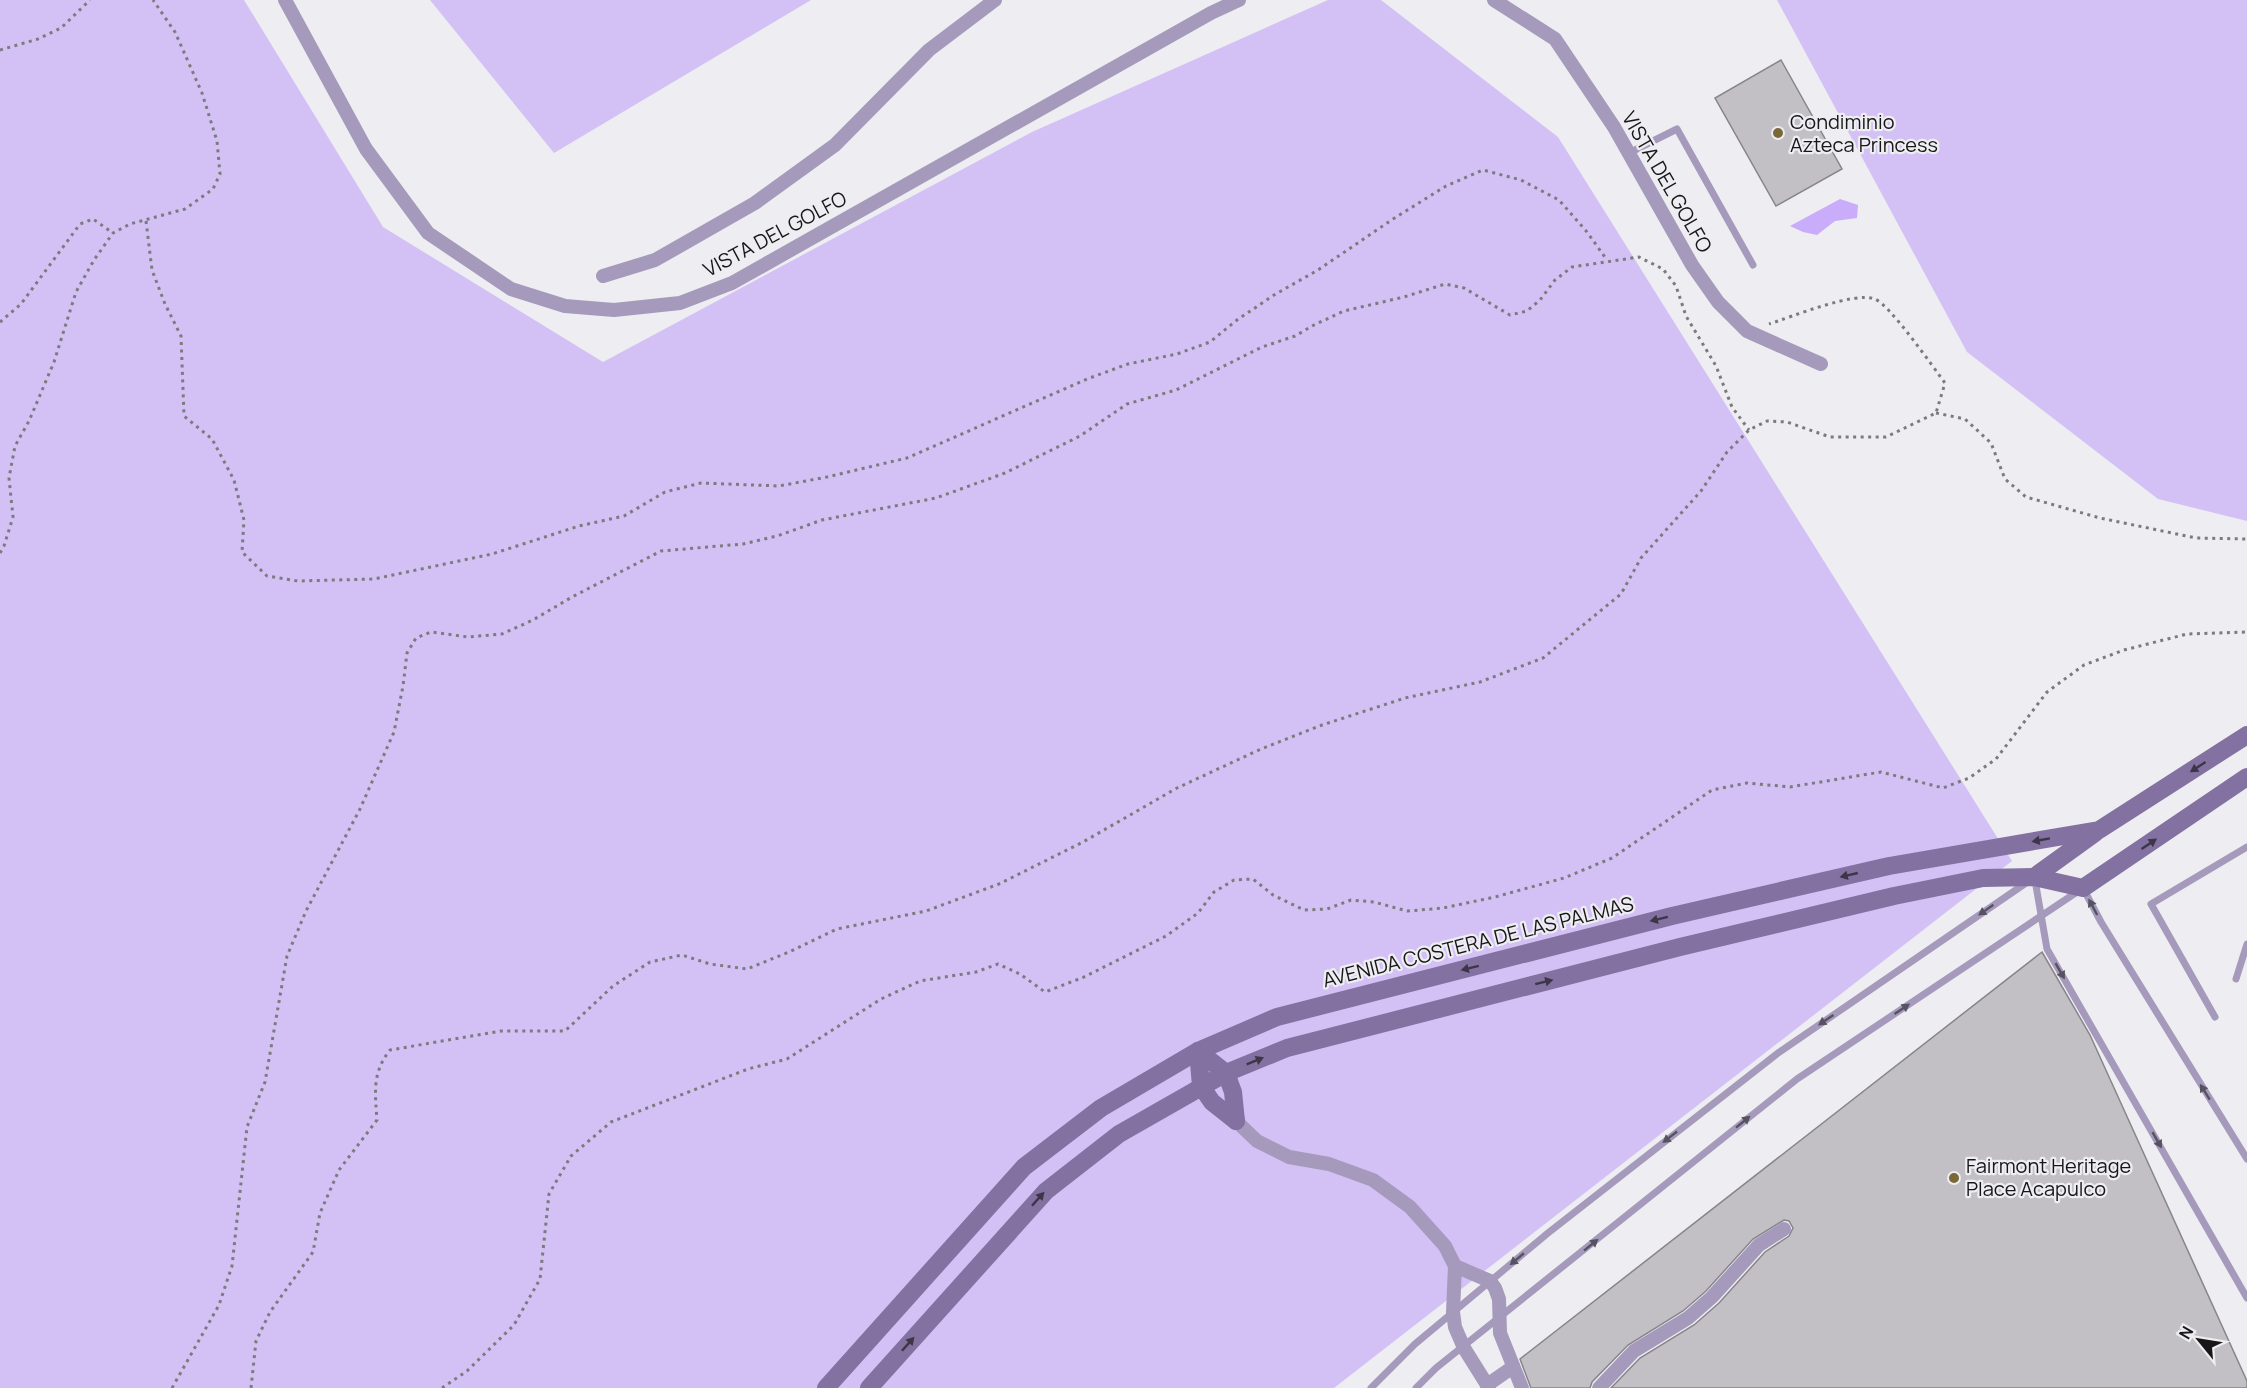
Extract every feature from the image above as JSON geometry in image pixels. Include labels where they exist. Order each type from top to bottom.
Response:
[{"type":"main road","name":"AVENIDA COSTERA DE LAS PALMAS","points":[[826,1388],[1024,1167],[1101,1108],[1198,1051],[1277,1017],[1672,916],[1889,866],[2099,830],[2247,735]]},
{"type":"main road","points":[[869,1388],[1046,1191],[1119,1134],[1226,1073],[1287,1048],[1680,947],[1983,878],[2034,877],[2083,888],[2247,777]]},
{"type":"main road","points":[[2034,877],[2099,830]]},
{"type":"main road","points":[[1198,1051],[1226,1073],[1233,1092],[1236,1121]]},
{"type":"main road","points":[[1198,1051],[1201,1086],[1212,1102],[1236,1121]]},
{"type":"street","name":"VISTA DEL GOLFO","points":[[285,0],[366,148],[428,233],[512,289],[565,306],[614,310],[680,303],[732,283],[1211,13],[1239,0]]},
{"type":"street","points":[[603,276],[655,260],[755,203],[835,145],[929,50],[994,0]]},
{"type":"street","name":"VISTA DEL GOLFO","points":[[1494,0],[1555,39],[1614,127],[1692,265],[1718,302],[1747,331],[1821,364]]},
{"type":"street","points":[[1236,1121],[1257,1141],[1289,1157],[1329,1164],[1373,1180],[1410,1206],[1445,1246],[1455,1266],[1453,1312],[1455,1327],[1464,1348],[1488,1387],[1513,1367]]},
{"type":"street","points":[[1599,1388],[1634,1351],[1688,1318],[1712,1297],[1759,1245],[1784,1229]]},
{"type":"street","points":[[1455,1266],[1490,1281],[1496,1288],[1499,1299],[1500,1333],[1522,1388]]},
{"type":"lane","points":[[1629,153],[1677,129],[1753,265]]},
{"type":"lane","points":[[2215,1017],[2151,904],[2247,847]]},
{"type":"lane","points":[[1371,1388],[1415,1344],[1548,1233],[1778,1053],[2034,877],[2043,916],[2047,949],[2247,1298]]},
{"type":"lane","points":[[1416,1388],[1436,1368],[1464,1348],[1797,1079],[2083,888],[2100,922],[2247,1159]]},
{"type":"lane","points":[[2236,979],[2247,945]]},
{"type":"path","points":[[0,50],[38,39],[61,28],[90,0]]},
{"type":"path","points":[[0,553],[13,517],[9,478],[15,446],[29,421],[54,362],[76,292],[94,260],[113,233],[130,224],[185,209],[213,189],[220,174],[218,141],[202,93],[175,32],[153,0]]},
{"type":"path","points":[[146,221],[152,270],[181,336],[184,416],[212,439],[234,480],[244,520],[242,552],[267,576],[298,581],[374,579],[492,554],[579,526],[624,516],[665,492],[701,483],[779,486],[907,458],[1087,379],[1128,364],[1177,354],[1210,342],[1274,295],[1318,270],[1393,219],[1446,186],[1482,170],[1521,180],[1558,200],[1587,232],[1607,260]]},
{"type":"path","points":[[0,322],[21,304],[80,224],[93,219],[113,233]]},
{"type":"path","points":[[172,1388],[219,1305],[232,1266],[248,1126],[265,1082],[287,956],[306,911],[360,809],[394,732],[407,653],[416,638],[431,632],[468,637],[502,634],[533,621],[572,597],[661,551],[743,544],[777,536],[822,520],[936,498],[1005,473],[1080,436],[1127,404],[1176,390],[1262,347],[1295,336],[1344,311],[1404,297],[1445,284],[1464,288],[1510,315],[1527,310],[1540,300],[1555,280],[1572,267],[1639,257],[1663,269],[1676,286],[1686,316],[1716,366],[1732,407],[1749,430]]},
{"type":"path","points":[[1747,331],[1855,297],[1876,299],[1898,320],[1945,383],[1936,413]]},
{"type":"path","points":[[251,1388],[256,1341],[270,1312],[313,1252],[320,1213],[339,1170],[377,1120],[375,1092],[379,1064],[390,1050],[501,1031],[565,1031],[613,986],[650,962],[682,955],[710,964],[747,969],[837,929],[926,911],[999,884],[1083,842],[1177,788],[1261,748],[1405,698],[1480,682],[1543,658],[1621,594],[1641,558],[1701,490],[1727,452],[1749,430],[1767,421],[1787,422],[1830,437],[1886,437],[1936,413],[1965,419],[1991,443],[2005,479],[2026,497],[2100,518],[2196,538],[2247,539]]},
{"type":"path","points":[[442,1388],[467,1371],[514,1325],[540,1279],[549,1194],[571,1156],[611,1122],[748,1069],[787,1059],[880,999],[920,981],[976,972],[998,964],[1020,974],[1045,992],[1084,977],[1166,936],[1198,913],[1214,892],[1234,880],[1253,879],[1273,895],[1304,910],[1327,909],[1352,900],[1374,902],[1407,911],[1443,908],[1495,897],[1564,878],[1612,858],[1712,790],[1748,783],[1790,786],[1881,772],[1943,788],[1969,778],[1996,759],[2047,692],[2084,665],[2124,650],[2187,634],[2247,632]]},
{"type":"shaded area","points":[[0,0],[244,0],[383,227],[603,362],[1032,132],[1328,0],[1381,0],[1558,137],[2012,861],[1334,1388],[0,1388]]},
{"type":"shaded area","points":[[430,0],[811,0],[554,153]]},
{"type":"shaded area","points":[[1777,0],[2247,0],[2247,521],[2158,499],[1967,352]]},
{"type":"shaded area","points":[[1840,199],[1858,205],[1857,218],[1835,221],[1817,235],[1790,226]]},
{"type":"building","name":"Condiminio Azteca Princess","points":[[1781,60],[1842,169],[1776,206],[1715,98]]},
{"type":"building","name":"Fairmont Heritage Place Acapulco","points":[[2042,952],[2090,1035],[2247,1381],[2247,1388],[1611,1388],[1640,1358],[1694,1325],[1719,1303],[1765,1252],[1789,1236],[1793,1228],[1789,1221],[1784,1220],[1753,1239],[1706,1291],[1683,1311],[1628,1345],[1592,1382],[1590,1388],[1531,1388],[1520,1359]]},
{"type":"place","name":"Condiminio Azteca Princess","points":[[1778,133]]},
{"type":"place","name":"Fairmont Heritage Place Acapulco","points":[[1954,1178]]}]
